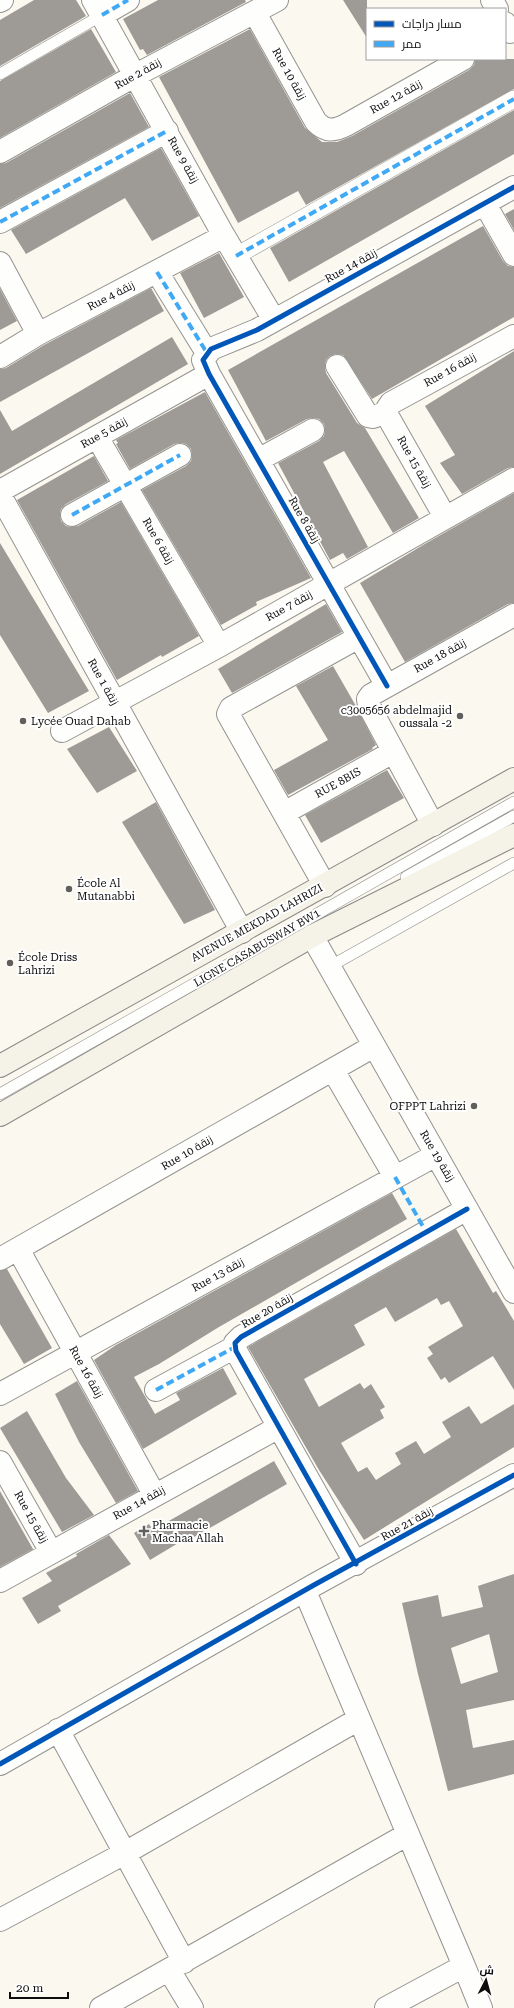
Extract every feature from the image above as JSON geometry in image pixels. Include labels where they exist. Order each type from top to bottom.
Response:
[{"type":"main road","name":"AVENUE MEKDAD LAHRIZI","points":[[0,1066],[325,886],[514,779]]},
{"type":"main road","points":[[0,1115],[312,936],[514,835]]},
{"type":"street","points":[[97,7],[128,0]]},
{"type":"street","name":"Rue 2 زنقة","points":[[0,152],[136,75],[277,0]]},
{"type":"street","name":"Rue 9 زنقة","points":[[97,7],[224,236],[274,320]]},
{"type":"street","name":"Rue 10 زنقة","points":[[256,12],[316,122],[328,130]]},
{"type":"street","name":"Rue 12 زنقة","points":[[328,130],[346,125],[461,60]]},
{"type":"street","points":[[236,256],[514,99]]},
{"type":"street","points":[[0,222],[167,131]]},
{"type":"street","name":"Rue 14 زنقة","points":[[206,364],[274,320],[514,187]]},
{"type":"street","points":[[485,204],[514,255]]},
{"type":"street","name":"Rue 4 زنقة","points":[[0,357],[38,334],[224,236]]},
{"type":"street","points":[[0,263],[38,334]]},
{"type":"street","name":"Rue 8 زنقة","points":[[157,272],[258,460],[387,686]]},
{"type":"street","name":"Rue 16 زنقة","points":[[387,409],[391,403],[514,336]]},
{"type":"street","name":"Rue 5 زنقة","points":[[0,491],[97,437],[206,364]]},
{"type":"street","points":[[337,366],[368,416],[373,417],[387,409]]},
{"type":"street","name":"Rue 15 زنقة","points":[[387,409],[445,517]]},
{"type":"street","points":[[258,460],[313,430]]},
{"type":"street","name":"Rue 6 زنقة","points":[[97,437],[219,646]]},
{"type":"street","points":[[72,516],[180,455]]},
{"type":"street","name":"Rue 7 زنقة","points":[[62,731],[219,646],[514,479]]},
{"type":"street","name":"Rue 1 زنقة","points":[[0,495],[114,704],[242,932]]},
{"type":"street","name":"Rue 18 زنقة","points":[[393,752],[369,706],[368,699],[371,695],[514,615]]},
{"type":"street","points":[[325,886],[228,716],[228,711],[359,637]]},
{"type":"street","points":[[393,752],[433,825]]},
{"type":"street","name":"RUE 8BIS","points":[[284,813],[393,752]]},
{"type":"street","name":"Rue 19 زنقة","points":[[312,936],[514,1292]]},
{"type":"street","name":"Rue 10 زنقة","points":[[9,1254],[374,1046]]},
{"type":"street","points":[[333,1070],[395,1177]]},
{"type":"street","name":"Rue 13 زنقة","points":[[0,1394],[436,1155]]},
{"type":"street","name":"Rue 20 زنقة","points":[[156,1390],[235,1347],[235,1343],[241,1337],[467,1209]]},
{"type":"street","name":"Rue 16 زنقة","points":[[9,1254],[75,1353],[154,1494]]},
{"type":"street","points":[[235,1347],[356,1564]]},
{"type":"street","name":"Rue 14 زنقة","points":[[0,1580],[154,1494],[279,1427]]},
{"type":"street","name":"Rue 15 زنقة","points":[[0,1462],[51,1552]]},
{"type":"street","name":"Rue 21 زنقة","points":[[0,1764],[58,1730],[514,1475]]},
{"type":"street","points":[[309,1589],[307,1596],[481,2008]]},
{"type":"street","points":[[0,1920],[125,1853],[359,1719]]},
{"type":"street","points":[[58,1730],[125,1853],[177,1966],[192,2008]]},
{"type":"street","points":[[101,2008],[408,1834]]},
{"type":"street","points":[[386,2008],[464,1966]]},
{"type":"lane","points":[[0,74],[97,7]]},
{"type":"lane","name":"LIGNE CASABUSWAY BW1","points":[[0,1094],[514,802]]},
{"type":"lane","name":"LIGNE CASABUSWAY BW1","points":[[0,1106],[514,816]]},
{"type":"lane","points":[[329,966],[514,863]]},
{"type":"building","points":[[34,0],[76,0],[86,16],[0,66],[0,20]]},
{"type":"building","points":[[158,0],[245,0],[246,2],[147,55],[143,49],[140,50],[123,19]]},
{"type":"building","points":[[343,0],[367,0],[366,36]]},
{"type":"building","points":[[91,29],[116,72],[0,138],[0,81]]},
{"type":"building","points":[[250,29],[305,128],[322,142],[337,142],[352,136],[469,70],[474,65],[475,60],[514,59],[514,89],[306,205],[298,191],[238,223],[159,77]]},
{"type":"building","points":[[130,93],[149,127],[0,208],[0,164],[6,163]]},
{"type":"building","points":[[514,110],[514,154],[289,282],[270,248]]},
{"type":"building","points":[[161,148],[199,216],[152,241],[125,198],[26,254],[11,230]]},
{"type":"building","points":[[514,209],[514,230],[505,214]]},
{"type":"building","points":[[483,226],[503,261],[508,266],[514,267],[514,317],[372,399],[343,355],[336,354],[330,356],[326,360],[326,373],[357,423],[365,428],[419,518],[393,533],[344,451],[323,462],[368,547],[347,559],[343,553],[330,560],[278,463],[319,441],[324,436],[324,424],[319,419],[307,419],[266,441],[228,370]]},
{"type":"building","points":[[219,253],[244,297],[204,318],[180,273]]},
{"type":"building","points":[[151,288],[164,311],[0,402],[0,369],[6,368],[44,345]]},
{"type":"building","points":[[0,289],[17,321],[0,330]]},
{"type":"building","points":[[172,337],[188,364],[0,474],[0,410],[12,431]]},
{"type":"building","points":[[514,351],[514,467],[508,468],[462,494],[440,463],[455,455],[425,406]]},
{"type":"building","points":[[205,392],[311,578],[256,602],[257,605],[221,625],[142,490],[186,466],[191,461],[191,449],[186,444],[174,444],[130,469],[116,444],[118,443],[116,440]]},
{"type":"building","points":[[94,456],[108,481],[66,504],[61,509],[61,521],[66,526],[78,526],[121,502],[199,636],[162,657],[161,655],[117,680],[17,500]]},
{"type":"building","points":[[514,493],[514,603],[508,604],[405,662],[360,583]]},
{"type":"building","points":[[0,543],[89,691],[48,713],[0,635]]},
{"type":"building","points":[[326,604],[342,632],[232,693],[218,669]]},
{"type":"building","points":[[333,666],[376,745],[372,748],[373,749],[288,795],[274,770],[328,740],[296,686]]},
{"type":"building","points":[[109,727],[137,771],[97,793],[67,749]]},
{"type":"building","points":[[387,770],[404,798],[321,843],[305,815]]},
{"type":"building","points":[[156,802],[215,910],[184,924],[122,822]]},
{"type":"building","points":[[392,1193],[407,1219],[219,1327],[159,1364],[134,1377],[155,1414],[180,1400],[176,1393],[223,1368],[237,1394],[143,1449],[94,1360],[116,1345]]},
{"type":"building","points":[[456,1229],[493,1293],[496,1291],[514,1321],[514,1390],[493,1356],[449,1383],[445,1377],[441,1380],[427,1358],[433,1354],[428,1347],[463,1326],[449,1301],[441,1305],[437,1298],[395,1322],[386,1307],[354,1325],[365,1345],[304,1379],[319,1407],[360,1383],[364,1389],[371,1384],[385,1407],[380,1410],[384,1418],[341,1443],[358,1472],[367,1467],[376,1480],[401,1464],[395,1453],[416,1441],[424,1454],[451,1437],[442,1422],[469,1406],[481,1424],[514,1404],[514,1447],[364,1540],[319,1470],[248,1347]]},
{"type":"building","points":[[7,1269],[52,1348],[24,1364],[0,1324],[0,1271]]},
{"type":"building","points":[[77,1381],[138,1491],[116,1503],[79,1442],[55,1394]]},
{"type":"building","points":[[27,1411],[66,1478],[94,1515],[62,1532],[0,1428]]},
{"type":"building","points":[[274,1461],[287,1484],[187,1541],[185,1539],[150,1560],[134,1533],[149,1524],[153,1530]]},
{"type":"building","points":[[0,1491],[33,1549],[0,1567]]},
{"type":"building","points":[[109,1535],[131,1564],[58,1606],[61,1611],[38,1624],[22,1598],[52,1581],[46,1573],[77,1556],[76,1554]]},
{"type":"building","points":[[514,1574],[514,1700],[466,1710],[473,1748],[514,1740],[514,1774],[448,1791],[418,1674],[402,1603],[438,1595],[442,1617],[483,1607],[478,1586]],"holes":[[[489,1634],[498,1672],[461,1684],[451,1648]]]},
{"type":"marked path","points":[[102,15],[128,0]]},
{"type":"marked path","points":[[236,256],[514,99]]},
{"type":"marked path","points":[[0,222],[167,131]]},
{"type":"marked path","points":[[157,272],[207,353]]},
{"type":"marked path","points":[[72,515],[180,455]]},
{"type":"marked path","points":[[395,1177],[426,1232]]},
{"type":"marked path","points":[[156,1390],[235,1347]]},
{"type":"cycle path","points":[[387,686],[209,374],[203,360],[211,349],[257,330],[514,187]]},
{"type":"cycle path","points":[[356,1564],[236,1351],[235,1343],[241,1337],[467,1209]]},
{"type":"cycle path","points":[[0,1764],[314,1585],[514,1475]]},
{"type":"place","name":"c3005656 abdelmajid oussala -2","points":[[460,716]]},
{"type":"place","name":"Lycée Ouad Dahab","points":[[23,721]]},
{"type":"place","name":"École Al Mutanabbi","points":[[69,889]]},
{"type":"place","name":"École Driss Lahrizi","points":[[10,963]]},
{"type":"place","name":"OFPPT Lahrizi","points":[[474,1106]]},
{"type":"place","name":"Pharmacie Machaa Allah","points":[[144,1531]]}]
